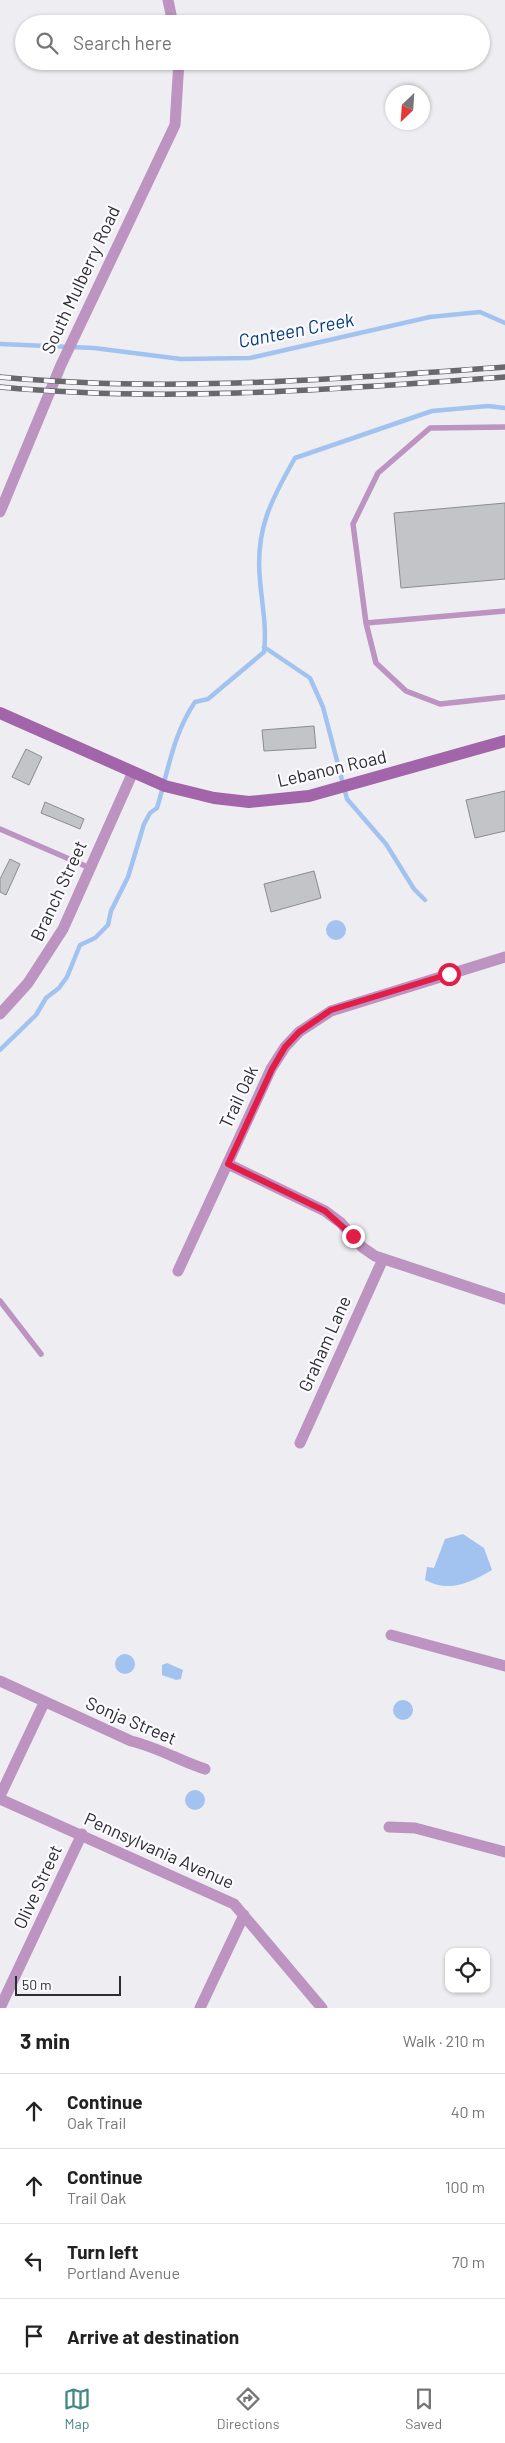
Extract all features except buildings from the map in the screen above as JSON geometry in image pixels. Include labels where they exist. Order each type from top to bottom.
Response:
[{"type":"street","points":[[168,0],[171,15]]},
{"type":"street","name":"South Mulberry Road","points":[[0,512],[61,365],[174,125],[178,70]]},
{"type":"street","name":"Lebanon Road","points":[[0,713],[165,786],[214,798],[249,802],[309,796],[505,741]]},
{"type":"street","name":"Branch Street","points":[[0,1014],[28,983],[47,957],[63,928],[133,772]]},
{"type":"street","name":"Trail Oak","points":[[228,1164],[272,1069],[285,1047],[299,1032],[331,1010],[505,957]]},
{"type":"street","points":[[178,1271],[228,1164],[325,1211],[341,1223],[362,1247],[383,1259],[505,1299]]},
{"type":"street","name":"Graham Lane","points":[[300,1444],[383,1259]]},
{"type":"street","points":[[391,1635],[505,1666]]},
{"type":"street","name":"Sonja Street","points":[[0,1681],[44,1703],[131,1741],[162,1751],[177,1760],[205,1770]]},
{"type":"street","points":[[0,1797],[44,1703]]},
{"type":"street","name":"Pennsylvania Avenue","points":[[0,1797],[234,1904],[322,2008]]},
{"type":"street","points":[[389,1827],[415,1828],[505,1852]]},
{"type":"street","name":"Olive Street","points":[[0,2008],[3,1995],[82,1834]]},
{"type":"street","points":[[200,2008],[244,1915]]},
{"type":"lane","points":[[505,427],[430,428],[378,472],[353,524],[366,623],[376,663],[406,691],[440,704],[505,698]]},
{"type":"lane","points":[[366,623],[505,611]]},
{"type":"lane","points":[[0,829],[90,868]]},
{"type":"lane","points":[[0,1301],[41,1354]]},
{"type":"water","points":[[336,920],[343,923],[346,930],[343,937],[336,940],[329,937],[326,930],[329,923]]},
{"type":"water","points":[[463,1534],[484,1548],[492,1570],[459,1585],[443,1586],[425,1580],[427,1567],[434,1568],[445,1539]]},
{"type":"water","points":[[125,1654],[132,1657],[135,1664],[132,1671],[125,1674],[118,1671],[115,1664],[118,1657]]},
{"type":"water","points":[[167,1663],[183,1670],[181,1679],[176,1680],[162,1675],[162,1665]]},
{"type":"water","points":[[403,1700],[410,1703],[413,1710],[410,1717],[403,1720],[396,1717],[393,1710],[396,1703]]},
{"type":"water","points":[[195,1790],[202,1793],[205,1800],[202,1807],[195,1810],[188,1807],[185,1800],[188,1793]]},
{"type":"waterway","name":"Canteen Creek","points":[[0,344],[94,348],[181,359],[250,358],[430,317],[480,312],[505,323]]},
{"type":"waterway","points":[[0,1050],[36,1015],[46,998],[59,988],[67,977],[80,945],[95,938],[108,925],[111,911],[128,877],[144,824],[150,813],[157,808],[181,727],[195,702],[208,699],[264,652],[265,634],[260,580],[260,546],[272,502],[295,458],[432,411],[488,406],[505,408]]},
{"type":"waterway","points":[[264,647],[310,678],[323,707],[347,799],[386,844],[414,889],[425,900]]},
{"type":"railway","points":[[0,377],[63,382],[189,384],[316,380],[505,367]]},
{"type":"railway","points":[[0,387],[63,392],[189,394],[316,390],[505,377]]},
{"type":"route","points":[[353,1236],[341,1223],[325,1211],[228,1164],[272,1069],[285,1047],[299,1032],[331,1010],[449,974]]}]
